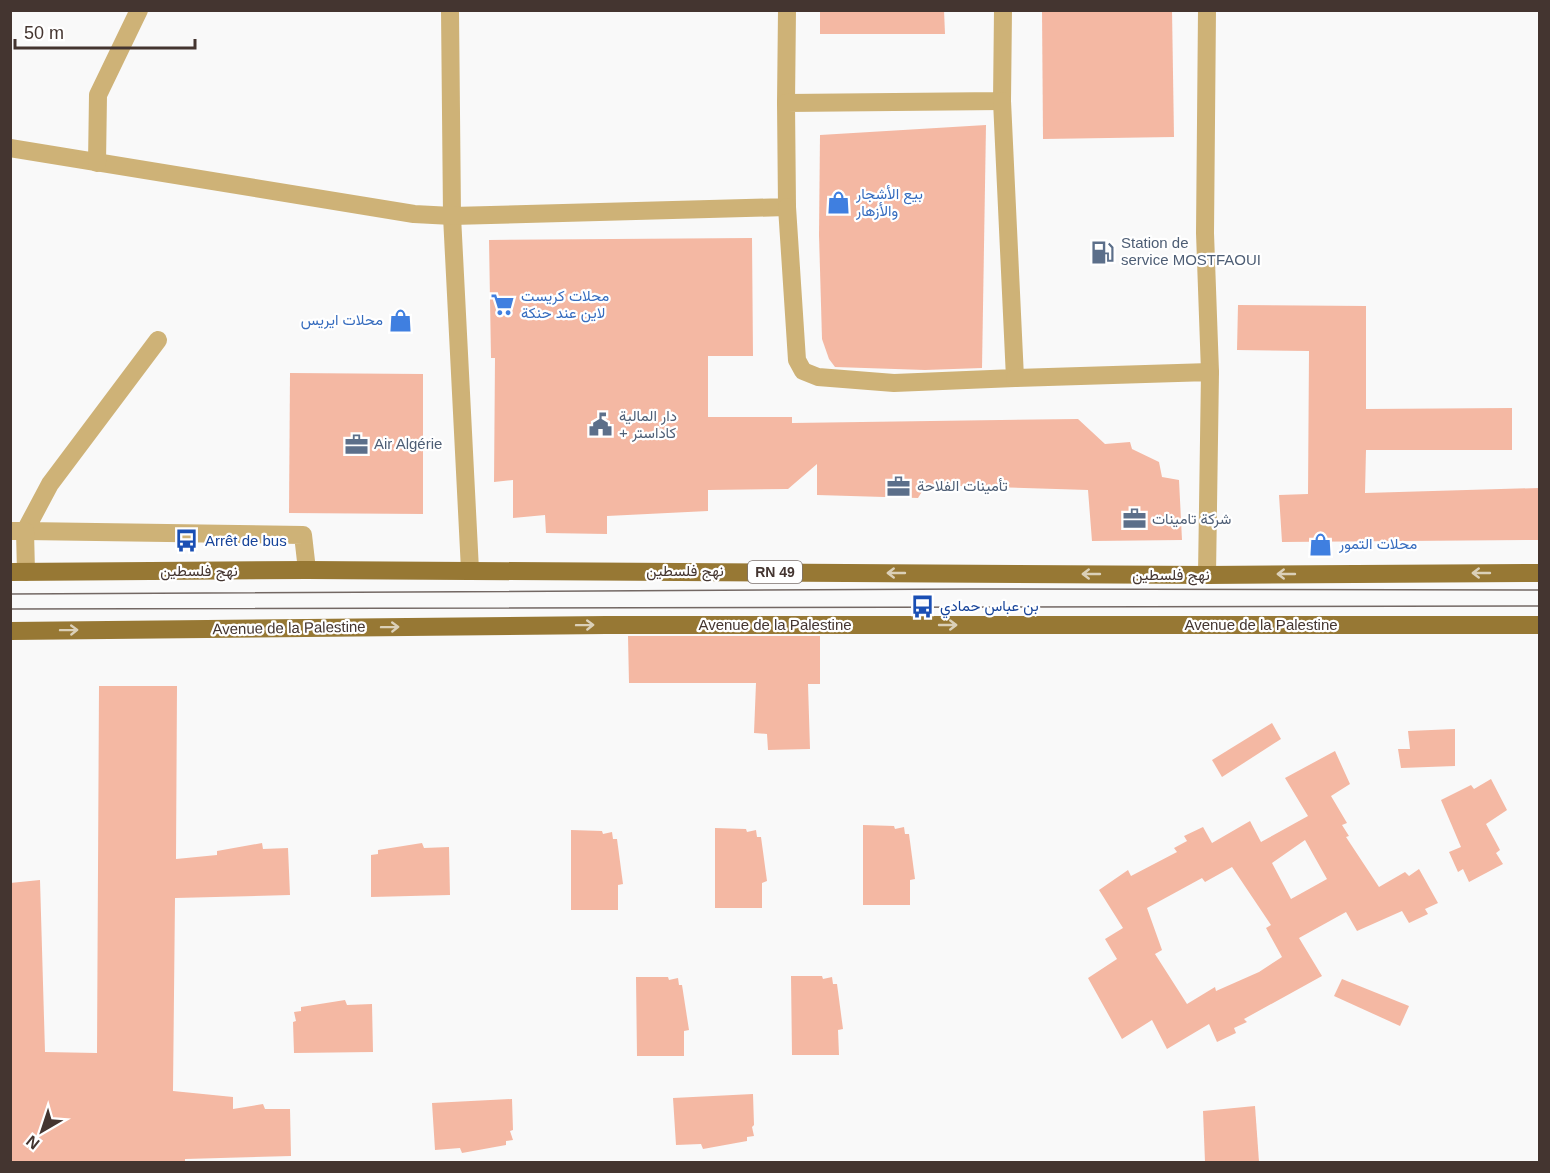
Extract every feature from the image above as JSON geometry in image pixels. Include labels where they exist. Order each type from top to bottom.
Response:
[{"type":"main road","name":"نهج فلسطين","points":[[18,572],[470,570],[1208,575],[1539,573]]},
{"type":"main road","name":"Avenue de la Palestine","points":[[10,631],[606,625],[1539,625]]},
{"type":"street","points":[[97,163],[98,95],[139,10]]},
{"type":"street","points":[[450,10],[452,216],[470,570]]},
{"type":"street","points":[[787,10],[787,207],[797,360],[803,371],[818,377],[894,383],[1210,372]]},
{"type":"street","points":[[1003,10],[1002,101],[1015,378]]},
{"type":"street","points":[[1207,10],[1205,233],[1210,372],[1208,575]]},
{"type":"street","points":[[786,103],[1002,101]]},
{"type":"street","points":[[10,148],[414,214],[452,216],[787,207]]},
{"type":"street","points":[[18,572],[18,531],[50,484],[158,340]]},
{"type":"street","points":[[18,531],[303,535],[307,570]]},
{"type":"building","points":[[820,10],[944,10],[945,34],[820,34]]},
{"type":"building","points":[[1042,10],[1172,10],[1174,137],[1043,139]]},
{"type":"building","points":[[986,125],[982,368],[925,370],[835,367],[829,359],[822,339],[819,235],[820,135]]},
{"type":"building","points":[[752,238],[753,356],[708,356],[708,417],[792,417],[792,423],[1078,419],[1105,444],[1130,442],[1132,449],[1159,462],[1162,477],[1179,480],[1182,540],[1092,541],[1088,490],[926,485],[918,498],[817,495],[817,464],[788,489],[708,490],[708,511],[607,516],[607,534],[546,533],[545,515],[513,518],[513,480],[494,482],[495,358],[491,358],[489,240]]},
{"type":"building","points":[[1238,305],[1366,306],[1366,409],[1512,408],[1512,450],[1366,450],[1365,493],[1539,488],[1539,540],[1282,542],[1279,495],[1308,494],[1309,351],[1237,350]]},
{"type":"building","name":"Air Algérie","points":[[290,373],[423,374],[423,514],[289,513]]},
{"type":"building","points":[[628,636],[820,636],[820,684],[808,684],[810,749],[768,750],[767,734],[754,733],[756,683],[629,683]]},
{"type":"building","points":[[99,686],[177,686],[176,859],[217,855],[217,851],[262,843],[263,849],[288,848],[290,895],[175,898],[173,1091],[233,1097],[233,1109],[263,1104],[265,1109],[290,1109],[291,1156],[185,1159],[185,1162],[10,1162],[10,883],[40,880],[45,1052],[97,1053]]},
{"type":"building","points":[[1272,723],[1281,739],[1222,777],[1212,760]]},
{"type":"building","points":[[1455,729],[1455,766],[1401,768],[1398,749],[1410,749],[1408,731]]},
{"type":"building","points":[[1335,751],[1350,784],[1331,796],[1347,823],[1342,825],[1349,836],[1346,837],[1379,887],[1405,872],[1409,876],[1419,869],[1438,903],[1425,909],[1428,914],[1409,923],[1402,911],[1357,931],[1346,912],[1299,938],[1322,976],[1244,1019],[1247,1022],[1234,1028],[1236,1033],[1217,1042],[1209,1024],[1167,1049],[1152,1020],[1122,1039],[1088,978],[1117,959],[1105,939],[1123,928],[1099,890],[1128,870],[1131,876],[1177,852],[1174,848],[1187,841],[1184,836],[1203,827],[1212,843],[1250,821],[1261,842],[1308,816],[1285,778]],"holes":[[[1305,840],[1327,879],[1291,899],[1272,863]],[[1232,867],[1271,925],[1266,928],[1282,957],[1259,972],[1216,991],[1215,987],[1187,1004],[1155,954],[1162,950],[1147,908],[1202,878],[1205,882]]]},
{"type":"building","points":[[1491,779],[1507,810],[1486,824],[1500,850],[1496,853],[1503,864],[1469,882],[1463,869],[1458,872],[1449,852],[1461,847],[1441,800],[1471,785],[1474,789]]},
{"type":"building","points":[[863,825],[894,826],[895,829],[904,827],[905,834],[909,834],[915,879],[910,880],[910,905],[863,905]]},
{"type":"building","points":[[715,828],[746,829],[747,832],[756,830],[757,837],[761,837],[767,881],[762,883],[762,908],[715,908]]},
{"type":"building","points":[[571,830],[602,831],[603,834],[612,832],[613,839],[617,839],[623,884],[618,885],[618,910],[571,910]]},
{"type":"building","points":[[422,843],[424,848],[449,847],[450,895],[371,897],[371,855],[378,854],[378,850]]},
{"type":"building","points":[[791,976],[822,976],[823,979],[832,977],[833,984],[837,984],[843,1029],[838,1030],[839,1055],[792,1055]]},
{"type":"building","points":[[636,977],[668,977],[669,980],[678,978],[679,985],[682,985],[689,1030],[684,1031],[684,1056],[637,1056]]},
{"type":"building","points":[[1342,979],[1409,1006],[1400,1026],[1334,996]]},
{"type":"building","points":[[345,1000],[347,1005],[372,1004],[373,1052],[294,1053],[293,1022],[296,1021],[294,1012],[301,1011],[301,1007]]},
{"type":"building","points":[[753,1094],[754,1136],[747,1137],[747,1141],[703,1149],[701,1144],[676,1145],[673,1098]]},
{"type":"building","points":[[512,1099],[513,1130],[510,1131],[513,1140],[506,1141],[506,1145],[462,1153],[460,1148],[435,1150],[432,1103]]},
{"type":"building","points":[[1255,1106],[1259,1162],[1205,1162],[1203,1111]]},
{"type":"tram line","points":[[10,594],[970,589],[1540,590]]},
{"type":"tram line","points":[[10,609],[1540,606]]},
{"type":"place","name":"بيع الأشجار والأزهار","points":[[838,203]]},
{"type":"place","name":"Station de service MOSTFAOUI","points":[[1103,252]]},
{"type":"place","name":"محلات كريست لاين عند حنكة","points":[[503,305]]},
{"type":"place","name":"محلات ايريس","points":[[401,320]]},
{"type":"place","name":"دار المالية + كاداستر","points":[[601,425]]},
{"type":"place","name":"Air Algérie","points":[[356,444]]},
{"type":"place","name":"تأمينات الفلاحة","points":[[899,486]]},
{"type":"place","name":"شركة تامينات","points":[[1134,519]]},
{"type":"place","name":"Arrêt de bus","points":[[187,541]]},
{"type":"place","name":"محلات التمور","points":[[1321,544]]},
{"type":"place","name":"بن عباس حمادي","points":[[922,606]]}]
